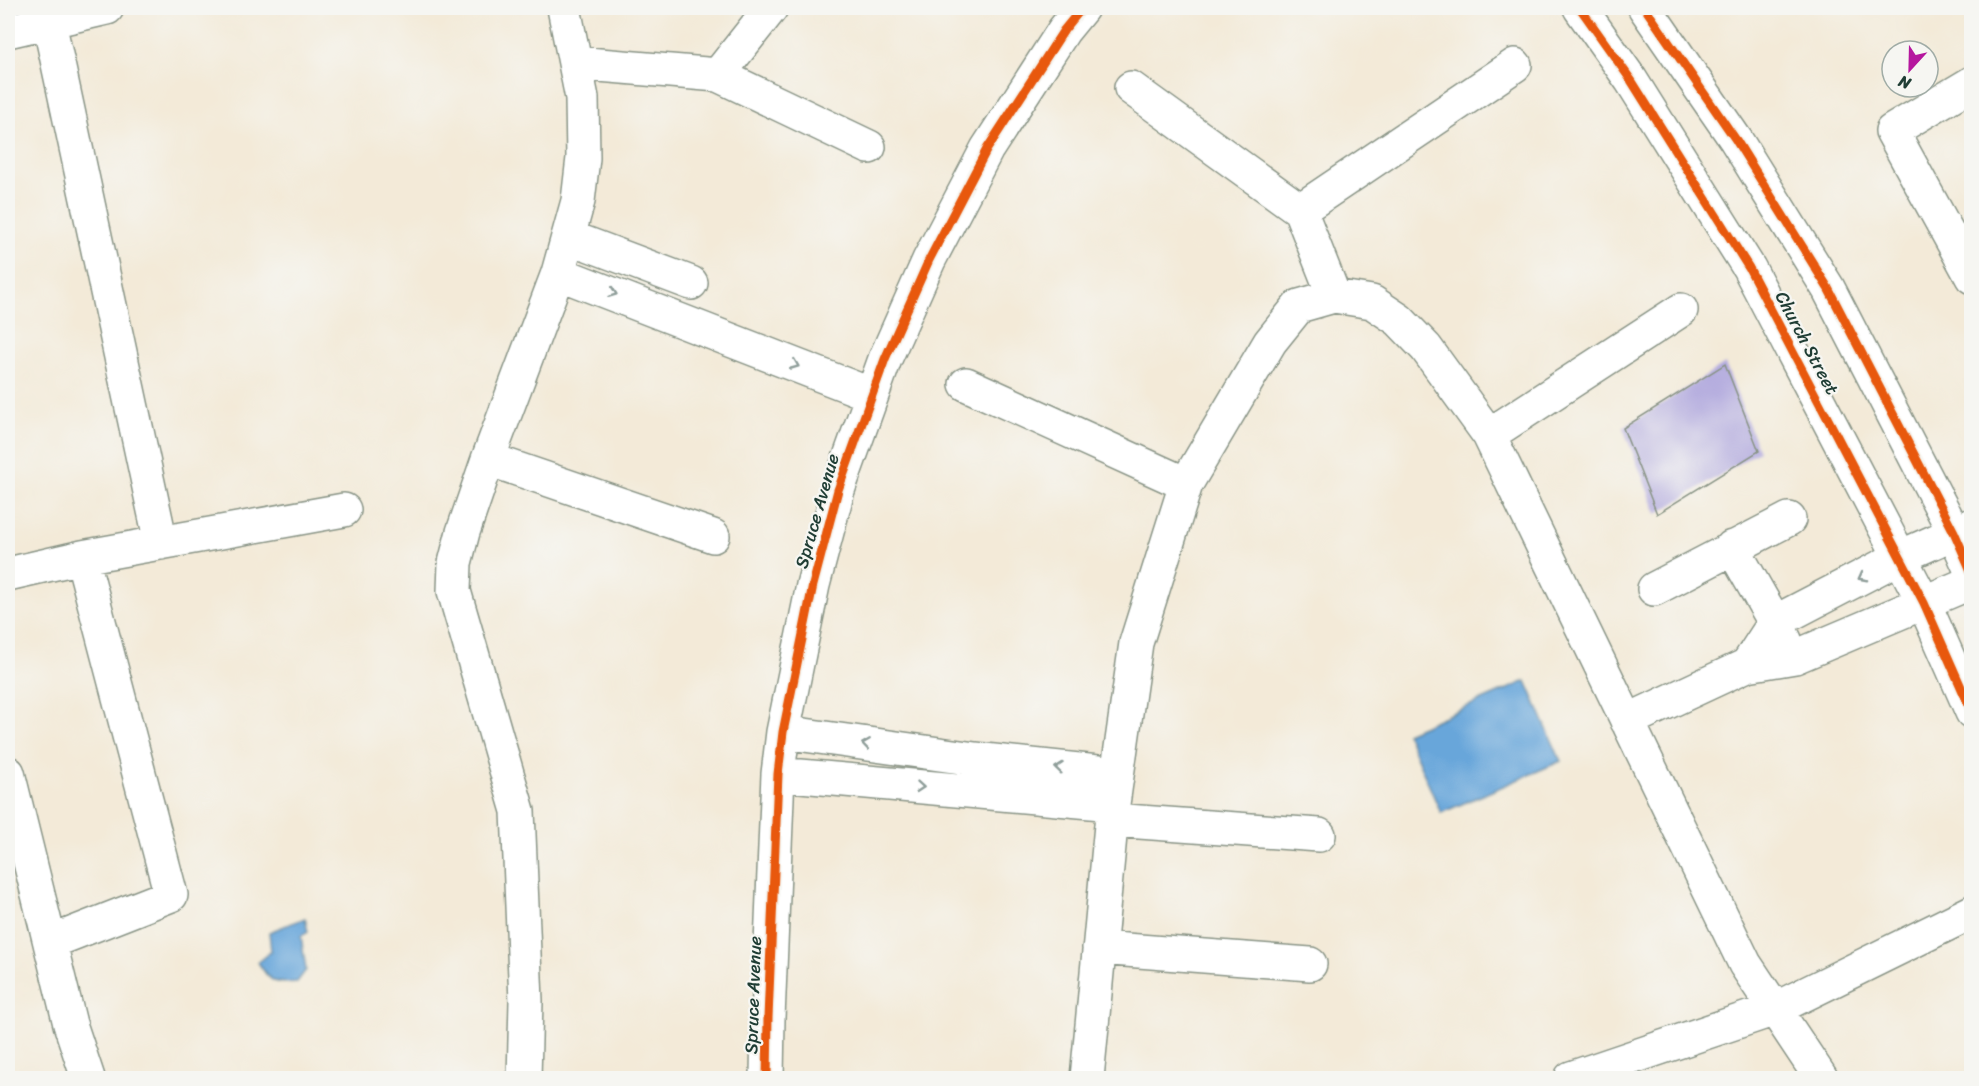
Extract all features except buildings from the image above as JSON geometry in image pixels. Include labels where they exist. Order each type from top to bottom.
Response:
[{"type":"main road","points":[[8,31],[107,8]]},
{"type":"main road","points":[[524,1078],[526,1001],[518,811],[454,591],[454,562],[488,459],[558,273],[578,201],[583,158],[582,98],[564,8]]},
{"type":"main road","points":[[718,75],[771,8]]},
{"type":"main road","name":"Spruce Avenue","points":[[767,1078],[778,774],[783,732],[813,585],[837,490],[885,359],[929,260],[987,149],[1064,30],[1082,8]]},
{"type":"main road","name":"Church Street","points":[[1580,8],[1631,80],[1749,268],[1924,603],[1971,712]]},
{"type":"main road","points":[[1645,8],[1736,140],[1828,288],[1963,529],[1971,573]]},
{"type":"main road","points":[[49,22],[161,543]]},
{"type":"main road","points":[[575,63],[718,75],[869,147]]},
{"type":"main road","points":[[1300,210],[1515,65]]},
{"type":"main road","points":[[1971,83],[1892,131],[1971,277]]},
{"type":"main road","points":[[1131,88],[1300,210],[1334,296]]},
{"type":"main road","points":[[569,237],[691,283]]},
{"type":"main road","points":[[558,273],[872,395]]},
{"type":"main road","points":[[1087,1078],[1114,799],[1136,644],[1186,484],[1270,342],[1299,306],[1334,296],[1372,302],[1399,320],[1426,348],[1489,435],[1745,964],[1821,1078]]},
{"type":"main road","points":[[1489,435],[1681,310]]},
{"type":"main road","points":[[966,384],[1186,484]]},
{"type":"main road","points":[[488,459],[713,536]]},
{"type":"main road","points":[[8,574],[82,557],[344,510]]},
{"type":"main road","points":[[1654,589],[1790,519]]},
{"type":"main road","points":[[1747,665],[1775,622],[1900,557],[1963,529]]},
{"type":"main road","points":[[1732,547],[1795,657]]},
{"type":"main road","points":[[51,942],[171,895],[82,557]]},
{"type":"main road","points":[[1627,721],[1747,665],[1795,657],[1971,582]]},
{"type":"main road","points":[[783,732],[975,759],[1114,799]]},
{"type":"main road","points":[[8,773],[70,1024],[88,1078]]},
{"type":"main road","points":[[778,774],[1114,799],[1319,835]]},
{"type":"main road","points":[[1571,1078],[1775,1009],[1971,912]]},
{"type":"main road","points":[[1099,948],[1310,964]]},
{"type":"water","points":[[1526,681],[1561,761],[1441,813],[1406,733]]},
{"type":"water","points":[[305,918],[308,932],[301,936],[306,970],[297,982],[277,982],[266,974],[258,962],[271,951],[269,932]]},
{"type":"cycle path","points":[[767,1078],[778,774],[783,732],[813,585],[838,490],[885,359],[929,260],[987,149],[1064,30],[1082,8]]},
{"type":"cycle path","points":[[1580,8],[1631,80],[1749,268],[1924,603],[1972,712]]},
{"type":"cycle path","points":[[1645,8],[1736,140],[1828,288],[1954,532],[1972,573]]}]
